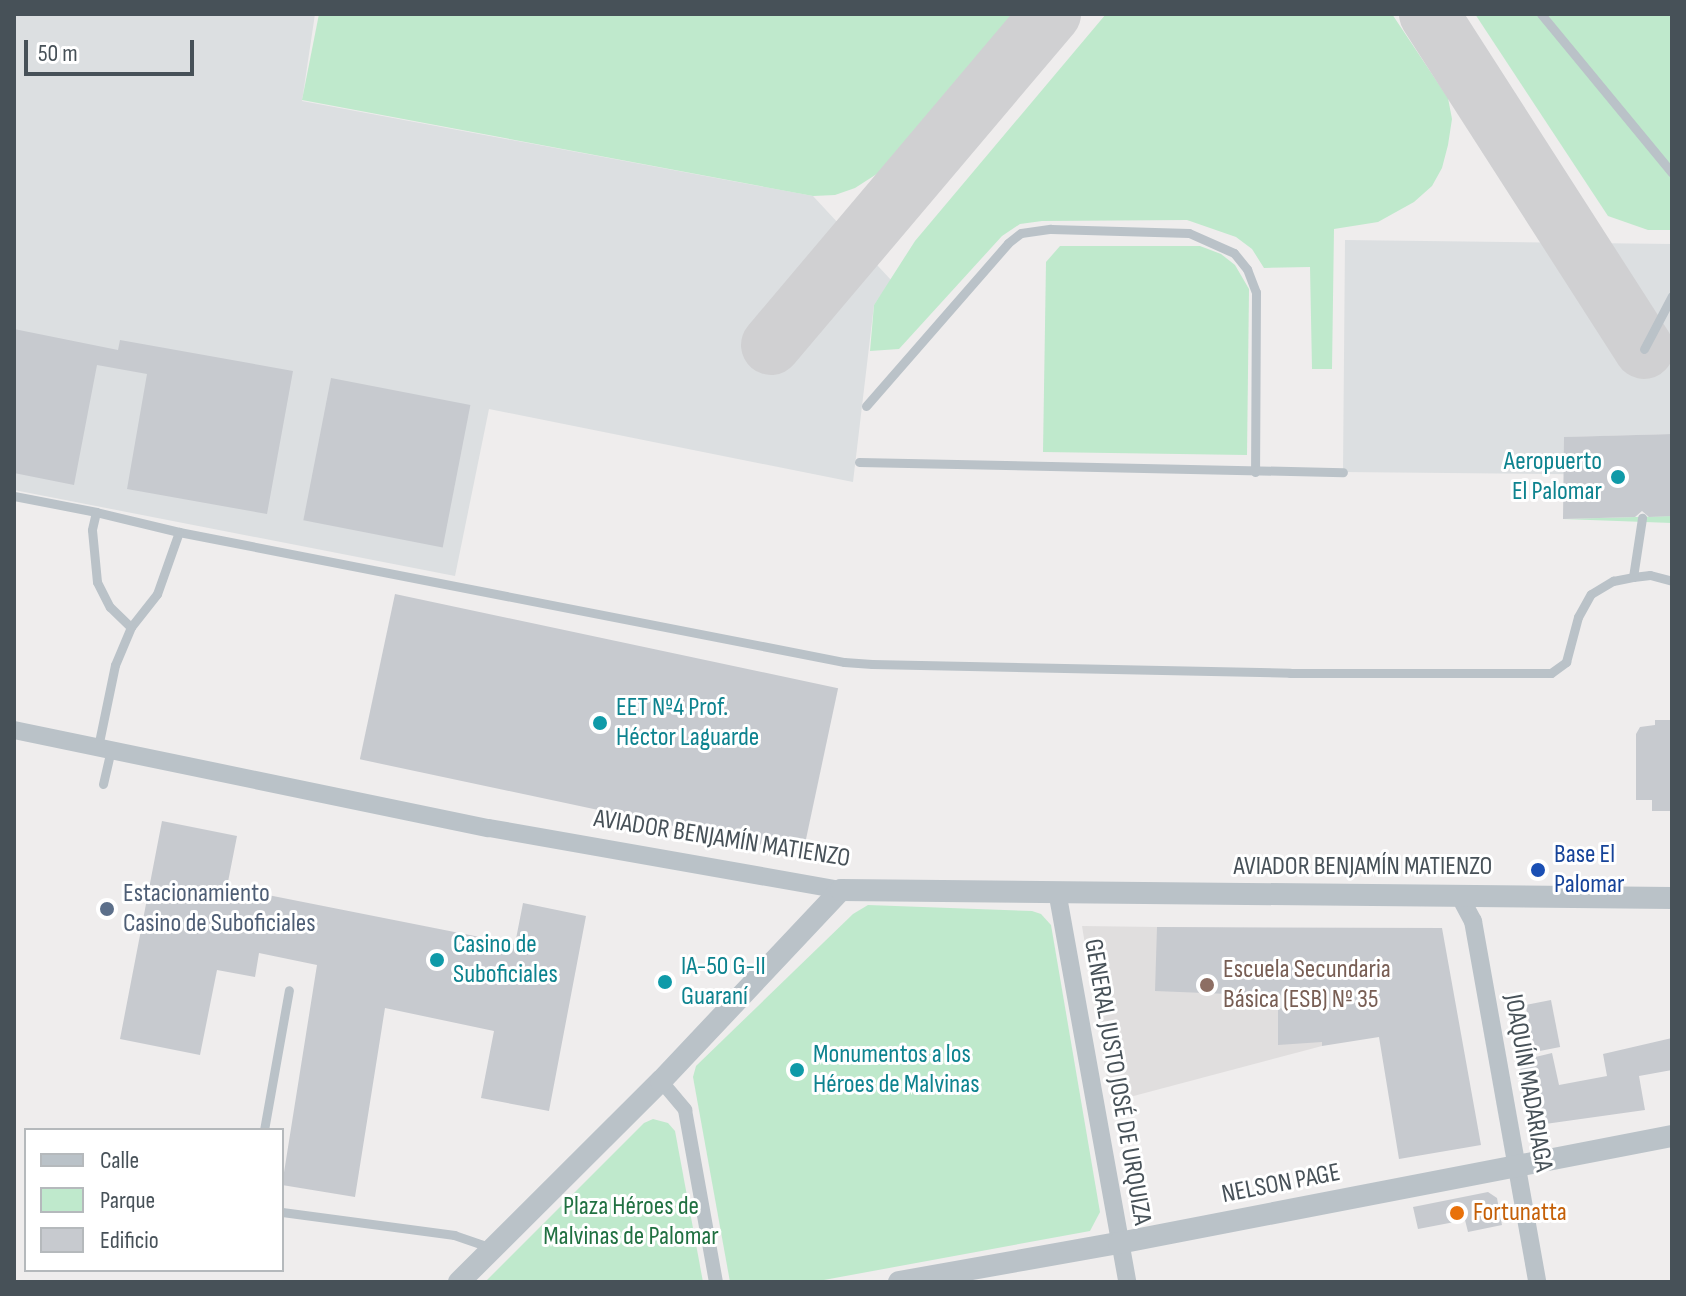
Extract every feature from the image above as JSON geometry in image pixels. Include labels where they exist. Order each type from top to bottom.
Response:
[{"type":"street","name":"AVIADOR BENJAMÍN MATIENZO","points":[[14,730],[489,828],[841,890],[1672,898]]},
{"type":"street","points":[[459,1282],[661,1081],[841,890]]},
{"type":"street","name":"GENERAL JUSTO JOSÉ DE URQUIZA","points":[[1057,891],[1127,1282]]},
{"type":"street","name":"JOAQUÍN MADARIAGA","points":[[1459,895],[1473,921],[1537,1282]]},
{"type":"street","points":[[661,1081],[685,1110],[716,1282]]},
{"type":"street","name":"NELSON PAGE","points":[[899,1282],[1517,1168],[1672,1136]]},
{"type":"lane","points":[[1541,14],[1672,173]]},
{"type":"lane","points":[[866,406],[1008,243],[1021,233],[1051,229],[1189,233],[1234,253],[1247,269],[1256,292],[1255,472]]},
{"type":"lane","points":[[1644,349],[1672,296]]},
{"type":"lane","points":[[859,462],[1343,472]]},
{"type":"lane","points":[[14,496],[179,532],[844,662],[872,664],[1290,673],[1551,673],[1566,662],[1578,617],[1591,594],[1613,581],[1633,577],[1650,575],[1672,581]]},
{"type":"lane","points":[[96,512],[92,530],[97,582],[110,607],[131,627]]},
{"type":"lane","points":[[1633,577],[1642,518]]},
{"type":"lane","points":[[103,784],[104,748],[115,665],[131,627],[157,594],[179,532]]},
{"type":"lane","points":[[264,1128],[289,990]]},
{"type":"lane","points":[[284,1212],[454,1235],[492,1248]]},
{"type":"shaded area","points":[[14,14],[315,14],[302,101],[813,196],[891,280],[874,305],[853,482],[489,409],[455,576],[14,490]]},
{"type":"shaded area","points":[[1345,240],[1672,244],[1672,434],[1568,437],[1649,475],[1343,472]]},
{"type":"shaded area","name":"Escuela Secundaria Básica (ESB) Nº 35","points":[[1082,926],[1322,929],[1322,1046],[1111,1102]]},
{"type":"green space","points":[[319,14],[1017,14],[897,161],[855,188],[835,195],[813,196],[302,100]]},
{"type":"green space","points":[[1106,14],[1392,14],[1448,98],[1452,119],[1448,145],[1442,168],[1432,186],[1414,202],[1378,222],[1334,229],[1332,369],[1312,369],[1310,267],[1264,268],[1252,249],[1236,237],[1187,220],[1042,221],[1020,224],[1002,236],[899,349],[870,351],[874,305],[915,241]]},
{"type":"green space","points":[[1475,14],[1672,14],[1672,230],[1648,230],[1608,216]]},
{"type":"green space","points":[[1060,246],[1200,246],[1221,254],[1235,265],[1249,289],[1247,455],[1043,452],[1046,262]]},
{"type":"green space","points":[[1672,516],[1672,523],[1563,519]]},
{"type":"green space","name":"Plaza Héroes de Malvinas de Palomar","points":[[868,905],[1032,911],[1041,914],[1051,925],[1100,1212],[1090,1231],[813,1282],[730,1282],[693,1077],[696,1066],[853,914]]},
{"type":"green space","name":"Plaza Héroes de Malvinas de Palomar","points":[[653,1119],[668,1123],[675,1131],[703,1282],[485,1282],[644,1123]]},
{"type":"building","points":[[14,329],[118,350],[120,340],[293,371],[267,514],[127,489],[147,374],[97,365],[74,485],[14,473]]},
{"type":"building","points":[[331,378],[470,405],[443,547],[303,520]]},
{"type":"building","name":"Aeropuerto El Palomar","points":[[1672,434],[1672,516],[1649,517],[1642,511],[1635,517],[1563,519],[1564,437]]},
{"type":"building","name":"EET Nº4 Prof. Héctor Laguarde","points":[[395,594],[838,688],[803,853],[360,759]]},
{"type":"building","points":[[1655,720],[1672,720],[1672,811],[1652,811],[1652,800],[1636,800],[1636,734],[1640,727],[1655,725]]},
{"type":"building","name":"Casino de Suboficiales","points":[[162,821],[237,836],[227,887],[515,944],[523,903],[586,916],[549,1111],[481,1098],[494,1031],[385,1008],[355,1197],[284,1185],[317,965],[259,953],[255,977],[217,970],[200,1055],[120,1039]]},
{"type":"building","points":[[1157,927],[1442,928],[1481,1145],[1399,1159],[1379,1037],[1322,1046],[1322,1042],[1278,1045],[1278,996],[1155,991]]},
{"type":"building","points":[[1551,1000],[1560,1047],[1535,1052],[1525,1005]]},
{"type":"building","points":[[1672,1038],[1672,1070],[1639,1076],[1645,1110],[1538,1125],[1529,1116],[1519,1061],[1552,1053],[1559,1085],[1607,1076],[1603,1054]]},
{"type":"building","name":"Fortunatta","points":[[1488,1192],[1497,1198],[1502,1225],[1468,1232],[1465,1220],[1418,1229],[1413,1207]]},
{"type":"taxiway","points":[[771,345],[1051,14]]},
{"type":"taxiway","points":[[1429,14],[1644,349]]},
{"type":"place","name":"Aeropuerto El Palomar","points":[[1618,477]]},
{"type":"place","name":"EET Nº4 Prof. Héctor Laguarde","points":[[600,723]]},
{"type":"place","name":"Base El Palomar","points":[[1538,870]]},
{"type":"place","name":"Estacionamiento Casino de Suboficiales","points":[[107,909]]},
{"type":"place","name":"Casino de Suboficiales","points":[[437,960]]},
{"type":"place","name":"IA-50 G-II Guaraní","points":[[665,982]]},
{"type":"place","name":"Escuela Secundaria Básica (ESB) Nº 35","points":[[1207,985]]},
{"type":"place","name":"Monumentos a los Héroes de Malvinas","points":[[797,1070]]},
{"type":"place","name":"Fortunatta","points":[[1457,1213]]}]
